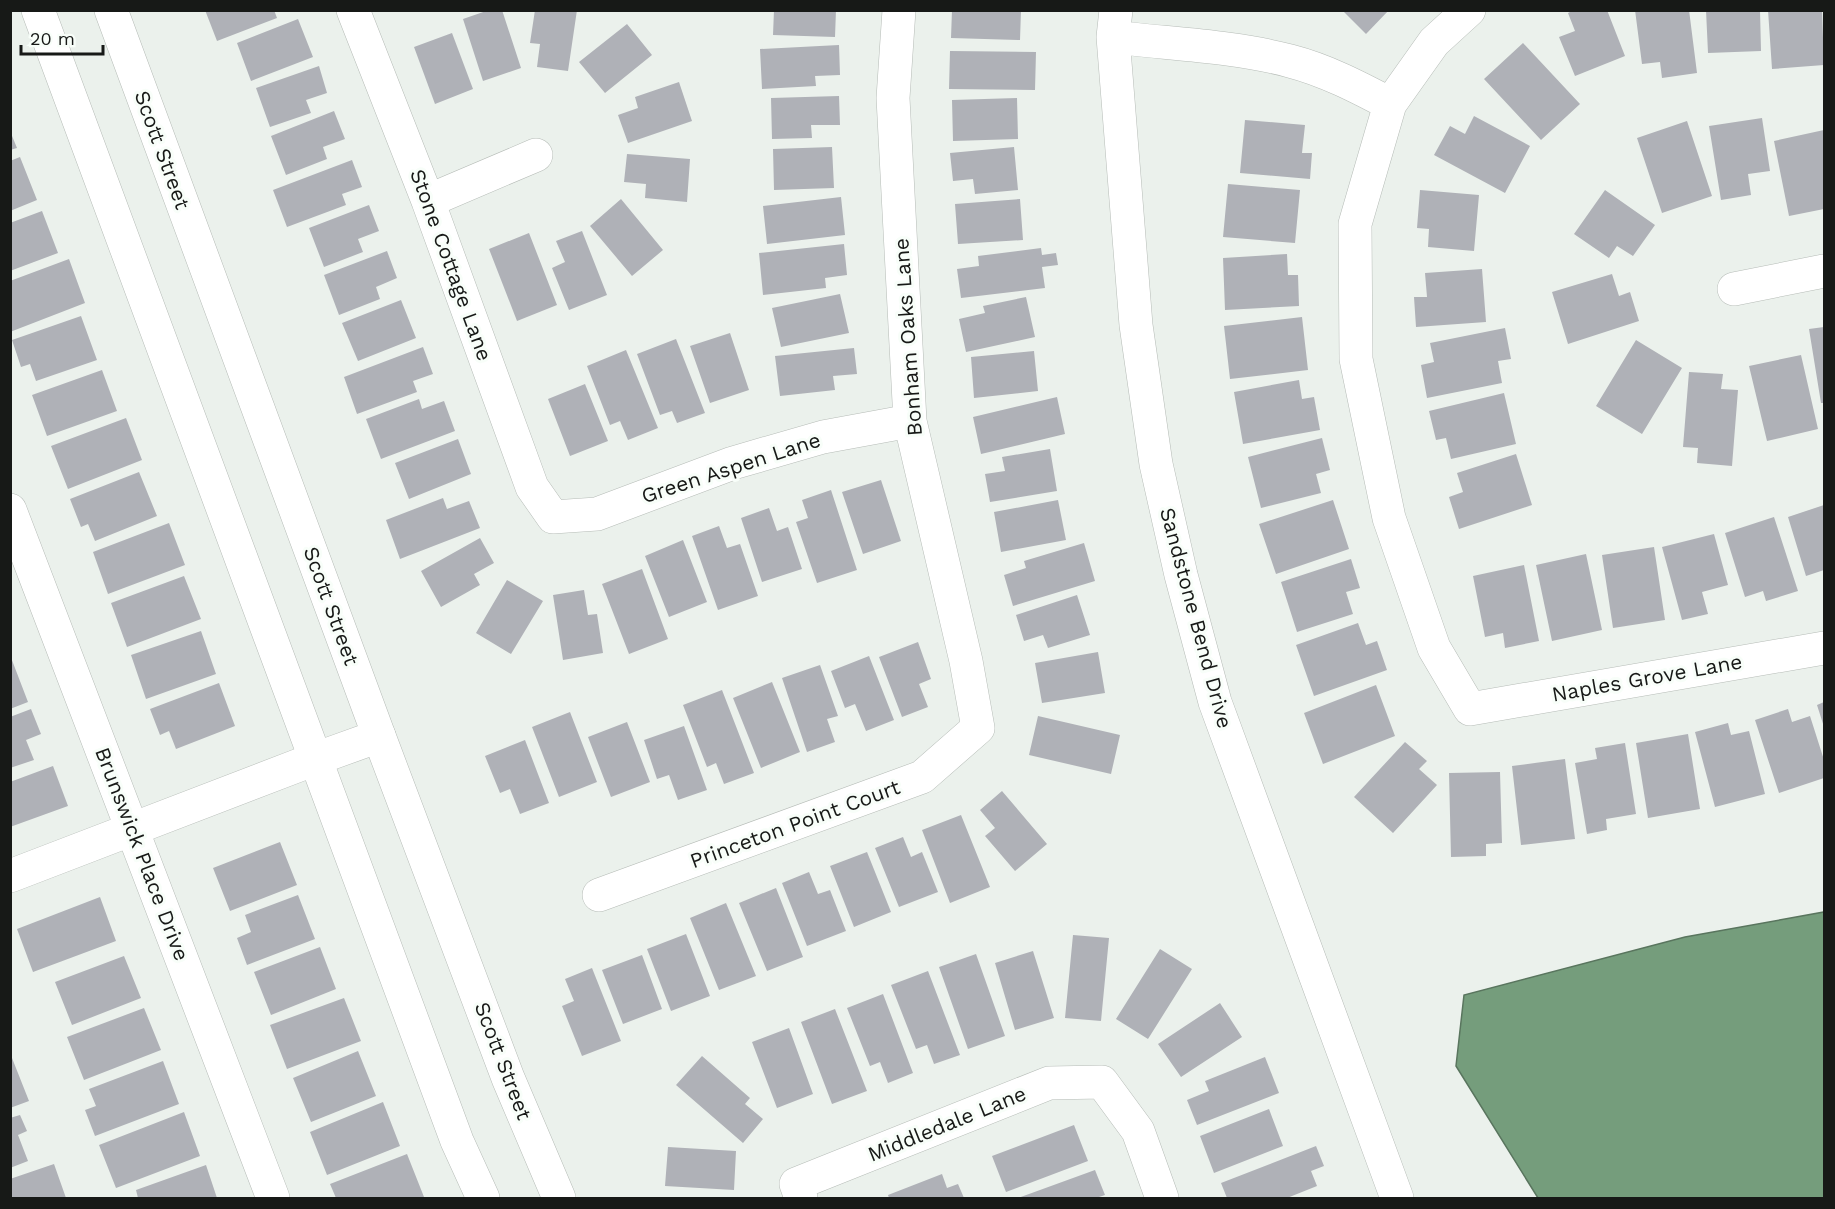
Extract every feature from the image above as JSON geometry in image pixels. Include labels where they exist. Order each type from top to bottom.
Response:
[{"type":"street","points":[[38,10],[458,1141],[483,1198]]},
{"type":"street","name":"Scott Street","points":[[111,10],[379,736],[508,1078],[559,1198]]},
{"type":"street","name":"Stone Cottage Lane","points":[[353,10],[428,201],[532,487],[554,517]]},
{"type":"street","name":"Bonham Oaks Lane","points":[[899,10],[893,98],[910,421],[966,661],[978,728]]},
{"type":"street","points":[[1114,24],[1289,61],[1347,81],[1390,104],[1434,42],[1469,10]]},
{"type":"street","name":"Sandstone Bend Drive","points":[[1114,24],[1136,325],[1156,464],[1181,575],[1215,702],[1397,1198]]},
{"type":"street","name":"Naples Grove Lane","points":[[1390,104],[1355,224],[1356,359],[1389,518],[1434,648],[1470,709],[1824,648]]},
{"type":"street","points":[[428,201],[536,155]]},
{"type":"street","points":[[1734,289],[1824,271]]},
{"type":"street","name":"Green Aspen Lane","points":[[554,517],[597,514],[733,463],[823,437],[910,421]]},
{"type":"street","name":"Brunswick Place Drive","points":[[10,510],[273,1198]]},
{"type":"street","name":"Princeton Point Court","points":[[599,895],[922,777],[978,728]]},
{"type":"street","points":[[10,876],[379,736]]},
{"type":"street","name":"Middledale Lane","points":[[798,1191],[1049,1083],[1102,1082],[1138,1131],[1162,1198]]},
{"type":"shaded area","points":[[1824,912],[1824,1198],[1538,1198],[1456,1066],[1464,995],[1685,937]]},
{"type":"building","points":[[205,10],[274,10],[277,18],[217,41]]},
{"type":"building","points":[[489,10],[502,10],[521,68],[483,81],[463,19]]},
{"type":"building","points":[[535,10],[577,10],[568,71],[537,67],[540,44],[530,43]]},
{"type":"building","points":[[774,10],[836,10],[835,37],[773,35]]},
{"type":"building","points":[[952,10],[1021,10],[1020,40],[951,38]]},
{"type":"building","points":[[1342,10],[1389,10],[1366,34]]},
{"type":"building","points":[[1574,10],[1607,10],[1625,56],[1575,76],[1559,37],[1575,31],[1568,13]]},
{"type":"building","points":[[1635,10],[1689,10],[1697,73],[1662,78],[1660,62],[1642,64]]},
{"type":"building","points":[[1706,10],[1760,10],[1761,51],[1708,53]]},
{"type":"building","points":[[1768,10],[1822,10],[1824,65],[1772,69]]},
{"type":"building","points":[[298,19],[313,57],[251,81],[237,43]]},
{"type":"building","points":[[627,24],[652,55],[605,93],[579,62]]},
{"type":"building","points":[[452,33],[473,89],[435,104],[414,47]]},
{"type":"building","points":[[1523,43],[1580,104],[1541,140],[1484,79]]},
{"type":"building","points":[[839,45],[840,75],[815,76],[816,86],[762,89],[760,49]]},
{"type":"building","points":[[950,51],[1036,52],[1035,90],[949,89]]},
{"type":"building","points":[[319,66],[327,93],[306,100],[311,113],[270,127],[256,88]]},
{"type":"building","points":[[679,82],[692,121],[628,143],[618,115],[638,108],[635,97]]},
{"type":"building","points":[[839,96],[840,125],[811,125],[812,138],[772,139],[771,98]]},
{"type":"building","points":[[1017,98],[1018,139],[953,141],[952,100]]},
{"type":"building","points":[[334,111],[345,139],[323,147],[327,159],[286,175],[271,136]]},
{"type":"building","points":[[1474,116],[1530,146],[1505,193],[1434,155],[1450,126],[1465,134]]},
{"type":"building","points":[[1762,118],[1770,171],[1748,174],[1751,195],[1721,200],[1709,126]]},
{"type":"building","points":[[1245,120],[1305,125],[1302,153],[1312,153],[1310,179],[1240,173]]},
{"type":"building","points":[[1687,121],[1712,196],[1662,213],[1637,138]]},
{"type":"building","points":[[1824,130],[1824,209],[1789,216],[1774,141]]},
{"type":"building","points":[[10,131],[17,148],[10,150]]},
{"type":"building","points":[[832,147],[834,188],[774,190],[773,149]]},
{"type":"building","points":[[1014,147],[1018,190],[975,194],[973,179],[953,181],[950,153]]},
{"type":"building","points":[[627,154],[690,159],[687,202],[645,198],[646,184],[624,182]]},
{"type":"building","points":[[20,157],[37,200],[10,211],[10,161]]},
{"type":"building","points":[[352,160],[362,187],[342,194],[346,205],[287,227],[273,190]]},
{"type":"building","points":[[1228,184],[1300,190],[1295,243],[1223,237]]},
{"type":"building","points":[[1420,190],[1479,195],[1474,251],[1428,247],[1429,229],[1417,228]]},
{"type":"building","points":[[1605,190],[1655,225],[1633,256],[1617,246],[1609,258],[1574,234]]},
{"type":"building","points":[[841,197],[845,235],[767,244],[763,206]]},
{"type":"building","points":[[621,199],[663,250],[632,276],[590,226]]},
{"type":"building","points":[[1020,199],[1023,240],[958,244],[955,204]]},
{"type":"building","points":[[369,205],[379,231],[358,239],[363,252],[324,267],[309,228]]},
{"type":"building","points":[[42,211],[58,253],[10,271],[10,223]]},
{"type":"building","points":[[582,231],[607,295],[569,310],[552,268],[565,262],[556,241]]},
{"type":"building","points":[[529,233],[557,305],[517,321],[489,249]]},
{"type":"building","points":[[844,244],[847,275],[825,278],[826,288],[763,295],[759,253]]},
{"type":"building","points":[[1041,248],[1042,255],[1056,253],[1058,265],[1042,267],[1045,288],[961,298],[957,269],[979,266],[978,256]]},
{"type":"building","points":[[387,251],[397,278],[376,287],[380,299],[339,315],[324,275]]},
{"type":"building","points":[[1287,254],[1288,275],[1298,275],[1299,306],[1225,310],[1223,258]]},
{"type":"building","points":[[69,259],[85,303],[10,332],[10,281]]},
{"type":"building","points":[[1482,269],[1486,322],[1416,327],[1414,297],[1427,297],[1425,273]]},
{"type":"building","points":[[1612,274],[1619,296],[1630,292],[1639,321],[1568,344],[1552,292]]},
{"type":"building","points":[[840,294],[849,333],[781,347],[772,308]]},
{"type":"building","points":[[1026,297],[1035,337],[966,352],[959,319],[985,313],[983,306]]},
{"type":"building","points":[[401,300],[416,338],[358,361],[342,323]]},
{"type":"building","points":[[81,316],[97,360],[36,381],[30,364],[21,367],[12,340]]},
{"type":"building","points":[[1302,317],[1308,370],[1230,379],[1224,326]]},
{"type":"building","points":[[1824,327],[1824,403],[1821,403],[1809,329]]},
{"type":"building","points":[[1505,328],[1511,359],[1498,361],[1502,383],[1427,398],[1421,365],[1434,362],[1430,343]]},
{"type":"building","points":[[730,333],[749,390],[710,403],[690,346]]},
{"type":"building","points":[[676,339],[705,413],[677,423],[672,411],[660,415],[637,354]]},
{"type":"building","points":[[1636,340],[1682,368],[1642,434],[1596,406]]},
{"type":"building","points":[[423,347],[433,374],[413,381],[417,392],[357,414],[344,377]]},
{"type":"building","points":[[854,348],[857,374],[833,376],[835,390],[780,396],[775,356]]},
{"type":"building","points":[[626,350],[658,428],[628,440],[620,421],[610,425],[587,366]]},
{"type":"building","points":[[1034,351],[1038,391],[974,398],[971,357]]},
{"type":"building","points":[[1801,355],[1818,429],[1767,441],[1749,366]]},
{"type":"building","points":[[102,370],[117,411],[47,436],[32,395]]},
{"type":"building","points":[[1689,372],[1723,374],[1721,389],[1738,390],[1732,466],[1697,463],[1698,448],[1683,447]]},
{"type":"building","points":[[1299,380],[1302,399],[1314,397],[1320,430],[1243,444],[1234,392]]},
{"type":"building","points":[[585,384],[608,441],[570,456],[548,399]]},
{"type":"building","points":[[1504,393],[1516,444],[1451,459],[1446,438],[1436,440],[1429,411]]},
{"type":"building","points":[[1057,397],[1065,434],[981,454],[973,417]]},
{"type":"building","points":[[419,399],[422,409],[444,401],[455,431],[381,459],[366,419]]},
{"type":"building","points":[[126,418],[142,460],[68,489],[51,446]]},
{"type":"building","points":[[1322,438],[1330,470],[1316,474],[1321,493],[1261,508],[1248,457]]},
{"type":"building","points":[[458,439],[471,474],[409,499],[395,463]]},
{"type":"building","points":[[1050,449],[1057,491],[990,502],[985,474],[1005,471],[1002,457]]},
{"type":"building","points":[[1516,454],[1532,505],[1459,529],[1449,497],[1463,492],[1457,473]]},
{"type":"building","points":[[139,472],[157,516],[95,541],[88,524],[81,527],[70,499]]},
{"type":"building","points":[[881,480],[901,541],[863,554],[842,492]]},
{"type":"building","points":[[831,490],[857,570],[817,583],[796,522],[808,518],[802,500]]},
{"type":"building","points":[[443,498],[447,509],[469,501],[480,528],[400,559],[386,520]]},
{"type":"building","points":[[1058,500],[1066,540],[1001,552],[994,512]]},
{"type":"building","points":[[1333,500],[1349,549],[1276,574],[1259,524]]},
{"type":"building","points":[[1824,505],[1824,570],[1806,576],[1788,517]]},
{"type":"building","points":[[769,508],[777,531],[788,527],[802,569],[762,582],[741,518]]},
{"type":"building","points":[[1774,517],[1798,591],[1766,601],[1763,591],[1745,597],[1725,533]]},
{"type":"building","points":[[169,523],[185,565],[108,594],[93,552]]},
{"type":"building","points":[[719,526],[727,548],[740,544],[758,596],[718,610],[692,536]]},
{"type":"building","points":[[1714,534],[1728,585],[1702,592],[1708,614],[1682,620],[1662,547]]},
{"type":"building","points":[[480,538],[494,563],[474,574],[480,585],[441,607],[421,571]]},
{"type":"building","points":[[683,540],[707,602],[669,617],[645,556]]},
{"type":"building","points":[[1084,543],[1095,581],[1013,606],[1004,575],[1026,568],[1024,561]]},
{"type":"building","points":[[1654,547],[1665,620],[1613,628],[1602,555]]},
{"type":"building","points":[[1586,554],[1602,630],[1552,641],[1536,565]]},
{"type":"building","points":[[1351,559],[1360,588],[1346,592],[1353,614],[1297,632],[1281,582]]},
{"type":"building","points":[[1524,565],[1539,641],[1505,648],[1503,633],[1485,637],[1473,576]]},
{"type":"building","points":[[642,569],[668,639],[629,654],[602,584]]},
{"type":"building","points":[[184,576],[201,619],[127,647],[111,603]]},
{"type":"building","points":[[507,580],[543,601],[511,654],[476,633]]},
{"type":"building","points":[[584,590],[588,615],[597,614],[603,653],[563,660],[553,595]]},
{"type":"building","points":[[1077,595],[1090,635],[1048,648],[1043,635],[1024,641],[1016,615]]},
{"type":"building","points":[[1358,623],[1366,645],[1377,641],[1387,670],[1314,696],[1296,645]]},
{"type":"building","points":[[201,631],[216,674],[146,699],[131,655]]},
{"type":"building","points":[[918,642],[931,679],[919,684],[928,707],[902,717],[879,657]]},
{"type":"building","points":[[1098,652],[1105,693],[1042,703],[1035,663]]},
{"type":"building","points":[[10,655],[28,702],[10,709]]},
{"type":"building","points":[[869,656],[894,720],[866,731],[855,704],[845,708],[831,671]]},
{"type":"building","points":[[820,665],[838,716],[827,719],[835,742],[807,752],[782,678]]},
{"type":"building","points":[[772,682],[800,752],[761,768],[733,698]]},
{"type":"building","points":[[219,683],[235,726],[176,749],[169,731],[160,735],[150,709]]},
{"type":"building","points":[[1376,685],[1395,736],[1323,764],[1304,713]]},
{"type":"building","points":[[722,690],[754,773],[724,784],[716,763],[707,767],[683,705]]},
{"type":"building","points":[[1824,702],[1824,727],[1817,705]]},
{"type":"building","points":[[31,709],[41,734],[26,740],[34,760],[10,768],[10,717]]},
{"type":"building","points":[[1788,709],[1792,722],[1810,716],[1824,760],[1824,778],[1779,793],[1755,720]]},
{"type":"building","points":[[570,712],[597,782],[559,797],[532,727]]},
{"type":"building","points":[[1038,716],[1120,735],[1111,774],[1029,755]]},
{"type":"building","points":[[627,722],[650,782],[611,797],[588,737]]},
{"type":"building","points":[[1728,723],[1731,735],[1749,731],[1765,794],[1715,807],[1695,732]]},
{"type":"building","points":[[684,726],[707,790],[678,800],[669,775],[657,779],[644,740]]},
{"type":"building","points":[[1688,734],[1700,809],[1648,818],[1636,743]]},
{"type":"building","points":[[525,740],[549,803],[520,814],[510,789],[500,793],[485,756]]},
{"type":"building","points":[[1405,742],[1427,761],[1419,769],[1437,785],[1393,833],[1354,797]]},
{"type":"building","points":[[1625,743],[1636,814],[1606,819],[1607,830],[1587,834],[1575,763],[1597,759],[1595,748]]},
{"type":"building","points":[[1565,759],[1575,839],[1521,845],[1512,766]]},
{"type":"building","points":[[53,766],[68,806],[10,827],[10,782]]},
{"type":"building","points":[[1500,772],[1502,843],[1486,844],[1486,856],[1451,857],[1449,773]]},
{"type":"building","points":[[1002,791],[1047,844],[1015,871],[985,836],[995,828],[980,810]]},
{"type":"building","points":[[961,815],[990,887],[950,903],[922,830]]},
{"type":"building","points":[[903,837],[911,857],[922,852],[938,892],[899,907],[875,848]]},
{"type":"building","points":[[280,842],[297,885],[230,911],[213,868]]},
{"type":"building","points":[[867,852],[891,912],[854,927],[830,866]]},
{"type":"building","points":[[809,872],[818,894],[830,890],[846,931],[807,946],[782,883]]},
{"type":"building","points":[[776,888],[803,957],[767,971],[739,903]]},
{"type":"building","points":[[298,895],[315,939],[247,965],[237,938],[251,932],[245,915]]},
{"type":"building","points":[[100,897],[116,941],[33,972],[17,929]]},
{"type":"building","points":[[726,903],[756,976],[719,990],[690,918]]},
{"type":"building","points":[[686,934],[710,996],[671,1011],[647,949]]},
{"type":"building","points":[[1073,935],[1109,938],[1101,1021],[1065,1018]]},
{"type":"building","points":[[320,947],[336,989],[271,1015],[254,972]]},
{"type":"building","points":[[1160,949],[1192,969],[1148,1039],[1116,1019]]},
{"type":"building","points":[[1033,951],[1054,1018],[1015,1030],[995,963]]},
{"type":"building","points":[[976,954],[1005,1036],[968,1049],[939,967]]},
{"type":"building","points":[[642,955],[662,1009],[623,1024],[602,970]]},
{"type":"building","points":[[124,956],[141,998],[72,1025],[55,982]]},
{"type":"building","points":[[592,968],[621,1041],[582,1056],[562,1006],[574,1001],[565,979]]},
{"type":"building","points":[[928,971],[960,1055],[934,1064],[927,1045],[916,1049],[891,985]]},
{"type":"building","points":[[883,994],[913,1073],[888,1083],[880,1062],[870,1066],[847,1008]]},
{"type":"building","points":[[344,998],[361,1041],[287,1069],[270,1025]]},
{"type":"building","points":[[1220,1003],[1242,1037],[1181,1077],[1158,1044]]},
{"type":"building","points":[[144,1008],[161,1050],[84,1080],[67,1037]]},
{"type":"building","points":[[835,1009],[867,1091],[832,1104],[801,1022]]},
{"type":"building","points":[[789,1028],[813,1094],[777,1108],[752,1042]]},
{"type":"building","points":[[358,1051],[376,1096],[311,1122],[293,1078]]},
{"type":"building","points":[[702,1056],[750,1098],[745,1104],[763,1119],[743,1143],[676,1085]]},
{"type":"building","points":[[1265,1057],[1279,1093],[1197,1125],[1187,1100],[1209,1091],[1205,1081]]},
{"type":"building","points":[[12,1058],[29,1101],[10,1108],[10,1059]]},
{"type":"building","points":[[163,1061],[179,1104],[95,1136],[85,1110],[96,1106],[89,1089]]},
{"type":"building","points":[[383,1102],[400,1146],[327,1175],[310,1132]]},
{"type":"building","points":[[1269,1109],[1283,1146],[1214,1173],[1200,1136]]},
{"type":"building","points":[[184,1112],[200,1156],[116,1188],[99,1145]]},
{"type":"building","points":[[20,1115],[27,1131],[18,1135],[28,1161],[10,1168],[10,1118]]},
{"type":"building","points":[[1074,1125],[1088,1161],[1006,1192],[992,1156]]},
{"type":"building","points":[[1316,1146],[1324,1166],[1311,1171],[1317,1186],[1287,1198],[1227,1198],[1221,1183]]},
{"type":"building","points":[[668,1147],[736,1151],[734,1190],[665,1186]]},
{"type":"building","points":[[407,1154],[424,1197],[336,1198],[330,1184]]},
{"type":"building","points":[[54,1164],[66,1198],[10,1198],[10,1179]]},
{"type":"building","points":[[206,1165],[217,1198],[138,1198],[136,1190]]},
{"type":"building","points":[[1095,1170],[1105,1195],[1096,1198],[1018,1198]]},
{"type":"building","points":[[942,1174],[947,1188],[958,1184],[964,1198],[889,1198],[888,1195]]}]
